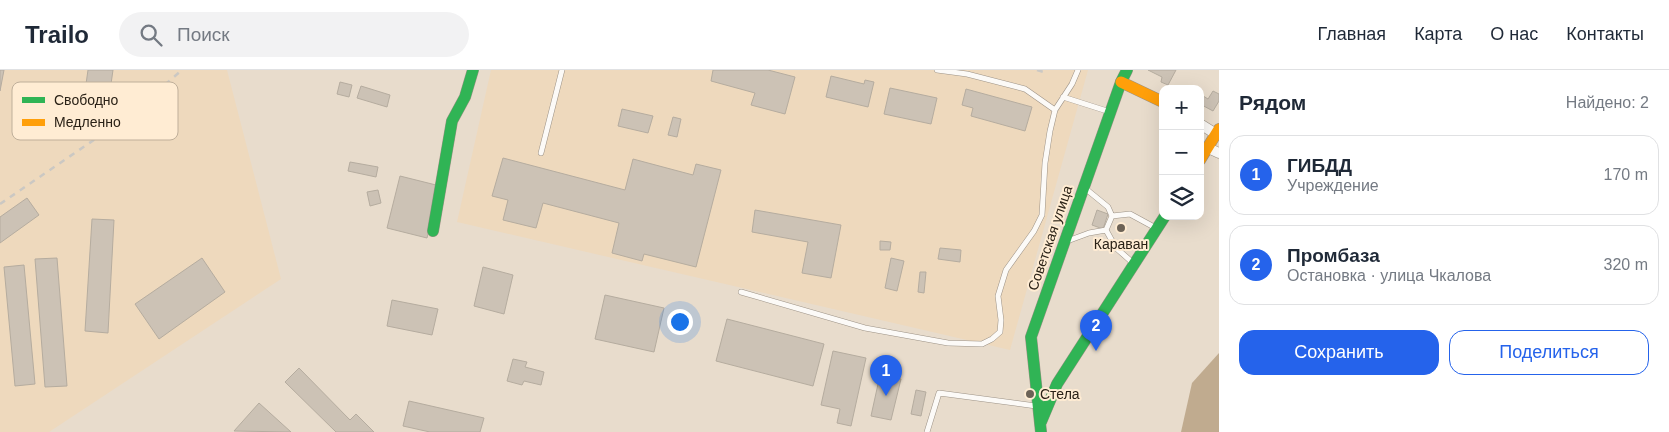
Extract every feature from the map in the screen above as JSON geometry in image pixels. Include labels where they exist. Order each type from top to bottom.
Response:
[{"type":"main road","points":[[433,231],[452,121],[465,97],[473,70]]},
{"type":"main road","name":"Советская улица","points":[[1041,427],[1031,337],[1110,112],[1127,70]]},
{"type":"main road","points":[[1121,82],[1159,100]]},
{"type":"main road","points":[[1214,150],[1217,132]]},
{"type":"main road","points":[[1041,427],[1057,384],[1162,220]]},
{"type":"street","points":[[1204,126],[1217,132]]},
{"type":"lane","points":[[540,153],[562,70]]},
{"type":"lane","points":[[937,70],[967,74],[1025,89],[1055,110]]},
{"type":"lane","points":[[741,292],[865,328],[948,343],[982,344],[992,339],[1000,332],[1001,320],[998,296],[1006,270],[1030,237],[1042,215],[1045,163],[1055,110],[1072,84],[1078,70]]},
{"type":"lane","points":[[1063,97],[1110,112]]},
{"type":"lane","points":[[1084,187],[1108,207],[1112,216],[1106,230]]},
{"type":"lane","points":[[1112,216],[1130,214],[1157,228]]},
{"type":"lane","points":[[1065,242],[1089,232],[1106,230]]},
{"type":"lane","points":[[1106,230],[1116,248],[1134,264]]},
{"type":"lane","points":[[927,432],[939,393],[1039,406]]},
{"type":"shaded area","points":[[0,70],[227,70],[281,279],[49,432],[0,432]]},
{"type":"shaded area","points":[[491,70],[1088,70],[1010,350],[457,222]]},
{"type":"shaded area","points":[[1219,353],[1219,432],[1181,432],[1192,383]]},
{"type":"building","points":[[0,70],[4,70],[0,91]]},
{"type":"building","points":[[88,70],[113,70],[111,82],[86,82]]},
{"type":"building","points":[[713,70],[768,70],[795,77],[785,114],[751,105],[755,93],[711,81]]},
{"type":"building","points":[[1148,70],[1176,70],[1168,85],[1161,82],[1162,77]]},
{"type":"building","points":[[831,76],[864,84],[865,80],[874,82],[868,107],[826,97]]},
{"type":"building","points":[[340,82],[352,85],[349,97],[337,94]]},
{"type":"building","points":[[361,86],[390,95],[387,107],[357,98]]},
{"type":"building","points":[[890,88],[937,98],[931,124],[884,114]]},
{"type":"building","points":[[966,89],[1032,107],[1025,131],[971,116],[973,108],[962,105]]},
{"type":"building","points":[[1213,91],[1219,94],[1219,101],[1213,111],[1204,106],[1204,96],[1208,99]]},
{"type":"building","points":[[622,109],[653,116],[648,133],[618,126]]},
{"type":"building","points":[[673,117],[681,119],[677,137],[668,135]]},
{"type":"building","points":[[503,158],[625,190],[633,159],[693,175],[696,164],[721,170],[696,267],[644,254],[642,261],[612,253],[619,223],[543,203],[536,228],[503,220],[508,200],[492,196]]},
{"type":"building","points":[[350,162],[378,167],[376,177],[348,171]]},
{"type":"building","points":[[400,176],[440,186],[427,238],[387,228]]},
{"type":"building","points":[[378,190],[381,203],[370,206],[367,192]]},
{"type":"building","points":[[27,198],[39,215],[0,243],[0,217]]},
{"type":"building","points":[[755,210],[841,225],[831,278],[802,273],[808,242],[752,232]]},
{"type":"building","points":[[1097,210],[1108,214],[1103,229],[1092,225]]},
{"type":"building","points":[[92,219],[114,220],[108,333],[85,331]]},
{"type":"building","points":[[880,241],[891,242],[890,250],[880,250]]},
{"type":"building","points":[[940,248],[961,250],[960,262],[938,259]]},
{"type":"building","points":[[57,258],[67,386],[45,387],[35,259]]},
{"type":"building","points":[[202,258],[225,292],[159,339],[135,304]]},
{"type":"building","points":[[891,258],[904,261],[897,291],[885,288]]},
{"type":"building","points":[[24,265],[35,384],[15,386],[4,267]]},
{"type":"building","points":[[483,267],[513,275],[504,314],[474,306]]},
{"type":"building","points":[[920,272],[926,272],[924,293],[918,292]]},
{"type":"building","points":[[605,295],[664,308],[654,352],[595,339]]},
{"type":"building","points":[[392,300],[438,309],[432,335],[387,326]]},
{"type":"building","points":[[727,319],[824,344],[813,386],[716,361]]},
{"type":"building","points":[[833,351],[866,358],[851,426],[837,423],[840,409],[821,405]]},
{"type":"building","points":[[513,359],[527,362],[525,367],[544,372],[541,385],[524,381],[522,385],[507,381]]},
{"type":"building","points":[[299,368],[350,420],[356,414],[374,432],[336,432],[285,382]]},
{"type":"building","points":[[880,375],[901,379],[891,420],[871,416]]},
{"type":"building","points":[[916,390],[926,392],[921,416],[911,414]]},
{"type":"building","points":[[409,401],[484,418],[480,432],[430,432],[403,426]]},
{"type":"building","points":[[259,403],[291,432],[234,431]]},
{"type":"railway","points":[[168,82],[182,70]]},
{"type":"railway","points":[[1037,70],[1047,73]]},
{"type":"railway","points":[[0,204],[94,140]]},
{"type":"traffic: fast","points":[[433,231],[452,121],[465,97],[473,70]]},
{"type":"traffic: fast","points":[[1041,432],[1031,337],[1121,82],[1127,70]]},
{"type":"traffic: fast","points":[[1041,422],[1057,384],[1162,220]]},
{"type":"traffic: slow","points":[[1121,82],[1159,100]]},
{"type":"traffic: slow","points":[[1204,153],[1219,129]]},
{"type":"place","name":"Караван","points":[[1121,228]]},
{"type":"place","name":"Промбаза","points":[[1096,351]]},
{"type":"place","name":"Стела","points":[[1030,394]]},
{"type":"place","name":"ГИБДД","points":[[886,396]]}]
